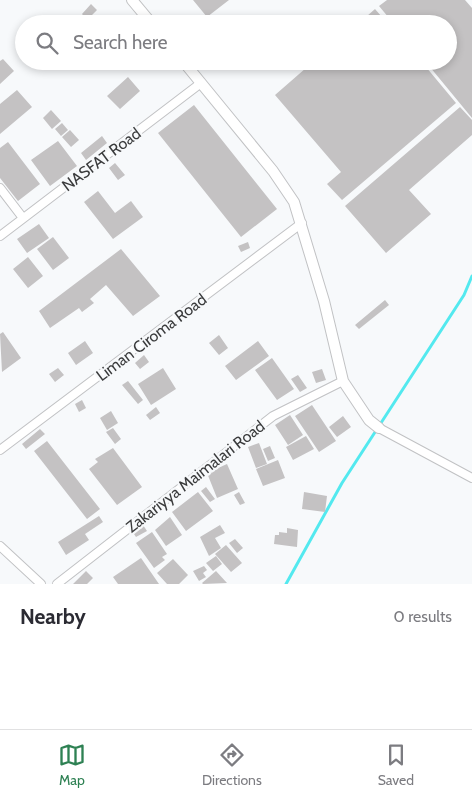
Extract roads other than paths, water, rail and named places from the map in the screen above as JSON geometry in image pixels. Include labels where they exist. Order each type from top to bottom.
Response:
[{"type":"street","points":[[132,0],[144,15]]},
{"type":"street","points":[[191,70],[273,171],[294,202],[324,302],[343,382],[375,425],[472,478]]},
{"type":"street","name":"NASFAT Road","points":[[0,236],[202,83]]},
{"type":"street","points":[[0,188],[23,218]]},
{"type":"street","name":"Liman Ciroma Road","points":[[0,450],[302,224]]},
{"type":"street","name":"Zakariyya Maimalari Road","points":[[57,584],[273,416],[343,382]]},
{"type":"street","points":[[0,546],[41,584]]},
{"type":"waterway","points":[[286,584],[342,483],[464,295],[472,276]]}]
